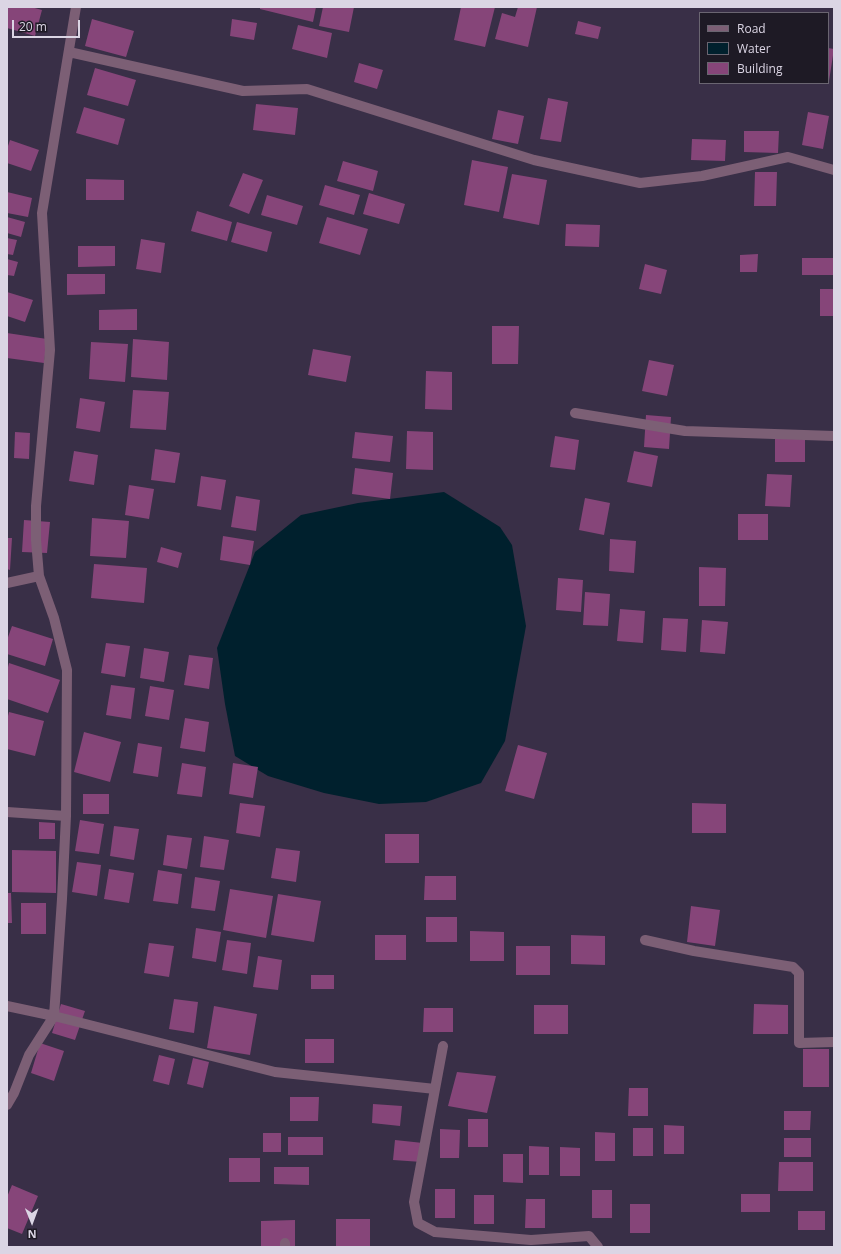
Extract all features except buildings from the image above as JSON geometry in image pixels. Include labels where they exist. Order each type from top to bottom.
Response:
[{"type":"street","points":[[7,1105],[14,1093],[29,1055],[54,1016],[66,816],[67,670],[54,618],[40,576],[36,540],[36,506],[50,350],[42,213],[76,7]]},
{"type":"street","points":[[69,52],[243,91],[307,89],[534,160],[640,183],[702,176],[788,157],[834,170]]},
{"type":"street","points":[[575,413],[685,432],[834,436]]},
{"type":"street","points":[[7,583],[40,576]]},
{"type":"street","points":[[7,812],[66,816]]},
{"type":"street","points":[[646,940],[694,951],[793,967],[799,973],[799,1043],[834,1042]]},
{"type":"street","points":[[7,1006],[54,1016],[275,1072],[435,1089]]},
{"type":"street","points":[[443,1046],[414,1202],[418,1223],[435,1232],[531,1240],[589,1236],[598,1247]]},
{"type":"water","points":[[444,492],[500,527],[512,545],[526,626],[505,741],[481,783],[426,802],[379,804],[324,793],[268,776],[235,756],[225,704],[217,648],[255,552],[301,515],[358,503]]}]
